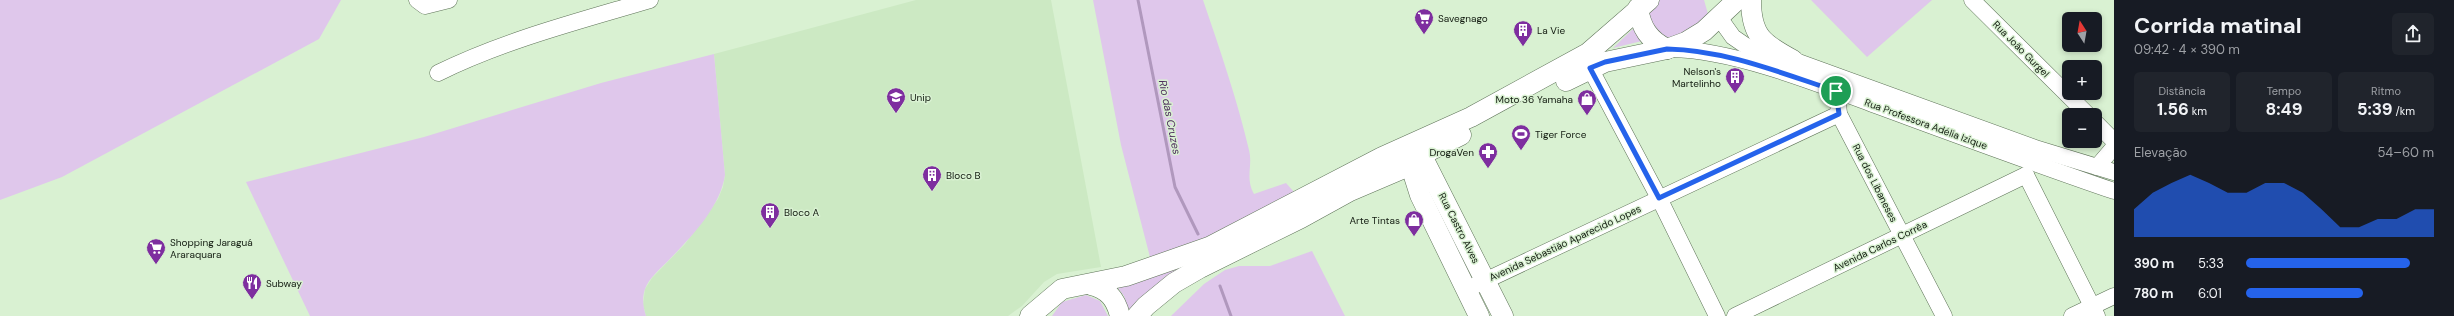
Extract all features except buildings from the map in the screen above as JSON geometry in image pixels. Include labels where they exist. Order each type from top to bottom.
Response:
[{"type":"main road","points":[[1034,314],[1062,289],[1091,285],[1144,271],[1209,246],[1382,157],[1412,153],[1590,68],[1605,62],[1667,49],[1686,42],[1704,31],[1715,8],[1738,0]]},
{"type":"main road","points":[[1751,0],[1751,16],[1757,35],[1764,43],[1793,60]]},
{"type":"main road","points":[[1642,3],[1643,28],[1653,41],[1667,49]]},
{"type":"main road","points":[[1137,316],[1146,306],[1174,283],[1354,190],[1471,117],[1588,53],[1632,17],[1642,3]]},
{"type":"main road","name":"Rua Castro Alves","points":[[1412,153],[1420,194],[1479,316]]},
{"type":"main road","name":"Rua Castro Alves","points":[[1412,153],[1464,238],[1503,316]]},
{"type":"main road","points":[[1354,190],[1401,186],[1420,194]]},
{"type":"main road","points":[[1445,248],[1464,238]]},
{"type":"main road","points":[[1091,285],[1102,287],[1110,295],[1117,304],[1120,316]]},
{"type":"street","points":[[417,0],[425,6],[449,0]]},
{"type":"street","points":[[438,73],[466,59],[550,29],[650,0]]},
{"type":"street","name":"Rua João Gurgel","points":[[1972,0],[2081,108]]},
{"type":"street","name":"Rua Professora Adélia Izique","points":[[1715,8],[1733,37],[1749,48],[1793,60],[1836,83],[2032,162],[2114,191]]},
{"type":"street","name":"Rua Professora Adélia Izique","points":[[1667,49],[1693,50],[1836,83]]},
{"type":"street","points":[[1590,68],[1659,198],[1717,316]]},
{"type":"street","name":"Rua dos Libaneses","points":[[1836,83],[1839,114],[1944,316]]},
{"type":"street","name":"Avenida Sebastião Aparecido Lopes","points":[[1466,290],[1839,114]]},
{"type":"street","points":[[2102,129],[2114,141]]},
{"type":"street","points":[[2097,167],[2114,147]]},
{"type":"street","points":[[2032,162],[2095,311]]},
{"type":"street","name":"Rua Professora Adélia Izique","points":[[2032,162],[2097,167],[2114,172]]},
{"type":"street","name":"Avenida Carlos Corrêa","points":[[1735,316],[1902,236],[2032,162]]},
{"type":"street","points":[[2072,316],[2095,311],[2114,296]]},
{"type":"shaded area","points":[[0,0],[341,0],[319,39],[62,177],[0,200]]},
{"type":"shaded area","name":"Unip","points":[[916,0],[1051,0],[1101,267],[1057,274],[1044,282],[1022,306],[1008,316],[646,316],[643,305],[645,289],[652,278],[685,244],[718,199],[723,187],[725,175],[714,54]]},
{"type":"shaded area","points":[[1093,0],[1203,0],[1228,75],[1249,150],[1251,188],[1254,194],[1286,183],[1294,192],[1236,226],[1151,261],[1121,145]]},
{"type":"shaded area","points":[[1660,0],[1704,0],[1708,14],[1706,23],[1669,43],[1648,26],[1649,10]]},
{"type":"shaded area","points":[[1811,0],[1932,0],[1867,57]]},
{"type":"shaded area","points":[[1635,27],[1642,41],[1613,48]]},
{"type":"shaded area","points":[[714,54],[725,175],[722,187],[711,210],[695,232],[649,281],[644,292],[643,299],[646,316],[310,316],[246,182],[424,137],[601,83]]},
{"type":"shaded area","points":[[1312,251],[1345,316],[1171,316],[1204,284],[1225,270],[1239,266],[1270,266]]},
{"type":"shaded area","points":[[1199,256],[1129,313],[1124,296],[1115,284]]},
{"type":"shaded area","points":[[1086,295],[1100,301],[1108,316],[1052,316],[1062,302]]},
{"type":"waterway","name":"Rio das Cruzes","points":[[1138,0],[1175,187],[1198,234]]},
{"type":"waterway","points":[[1220,286],[1231,316]]},
{"type":"place","name":"Savegnago","points":[[1424,35]]},
{"type":"place","name":"La Vie","points":[[1523,47]]},
{"type":"place","name":"Nelson's Martelinho","points":[[1735,94]]},
{"type":"place","name":"Unip","points":[[896,114]]},
{"type":"place","name":"Moto 36 Yamaha","points":[[1587,116]]},
{"type":"place","name":"Tiger Force","points":[[1521,151]]},
{"type":"place","name":"DrogaVen","points":[[1488,169]]},
{"type":"place","name":"Bloco B","points":[[932,192]]},
{"type":"place","name":"Bloco A","points":[[770,229]]},
{"type":"place","name":"Arte Tintas","points":[[1414,237]]},
{"type":"place","name":"Shopping Jaraguá Araraquara","points":[[156,265]]},
{"type":"place","name":"Subway","points":[[252,300]]},
{"type":"route","points":[[1667,49],[1693,50],[1749,63],[1836,91],[1839,114],[1659,198],[1590,68],[1605,62],[1667,49]]}]
